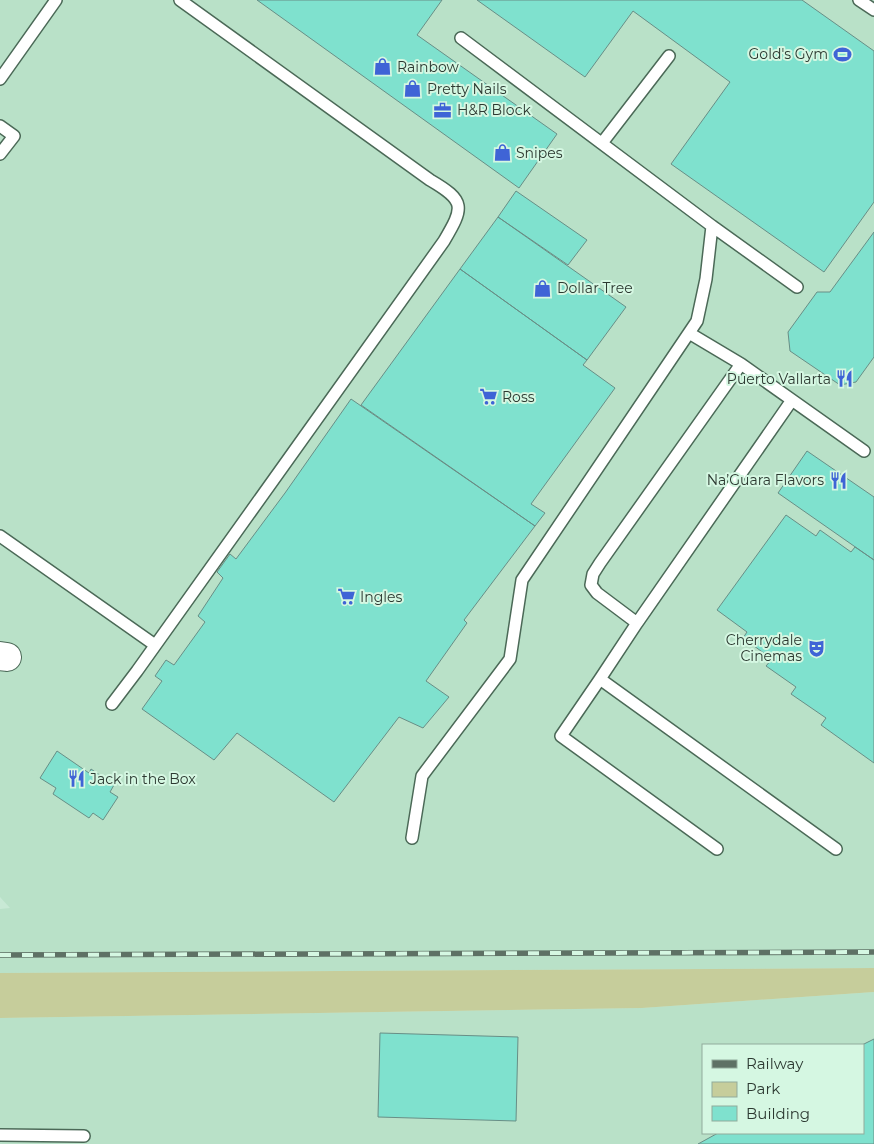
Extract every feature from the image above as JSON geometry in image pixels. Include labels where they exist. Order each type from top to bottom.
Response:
[{"type":"lane","points":[[0,79],[56,0]]},
{"type":"lane","points":[[112,704],[444,242],[459,210],[453,196],[180,0]]},
{"type":"lane","points":[[859,0],[874,10]]},
{"type":"lane","points":[[460,38],[797,287]]},
{"type":"lane","points":[[602,143],[669,56]]},
{"type":"lane","points":[[0,126],[14,136],[0,154]]},
{"type":"lane","points":[[412,838],[422,776],[510,659],[522,580],[697,321],[706,279],[712,226]]},
{"type":"lane","points":[[689,333],[741,364],[864,451]]},
{"type":"lane","points":[[637,623],[597,593],[591,585],[593,574],[741,364]]},
{"type":"lane","points":[[717,849],[561,736],[792,400]]},
{"type":"lane","points":[[0,536],[155,645]]},
{"type":"lane","points":[[600,680],[836,849]]},
{"type":"lane","points":[[0,1136],[84,1136]]},
{"type":"shaded area","points":[[0,0],[874,0],[874,968],[0,973],[0,909],[10,908],[0,897]]},
{"type":"shaded area","points":[[874,992],[874,1144],[0,1144],[0,1018],[642,1008]]},
{"type":"green space","points":[[874,968],[874,992],[642,1008],[0,1018],[0,973]]},
{"type":"building","points":[[257,0],[442,0],[417,35],[557,134],[519,188]]},
{"type":"building","points":[[477,0],[802,0],[874,51],[874,202],[824,272],[671,164],[730,82],[633,11],[585,77]]},
{"type":"building","points":[[516,191],[587,240],[568,265],[498,217]]},
{"type":"building","name":"Dollar Tree","points":[[498,217],[626,307],[587,360],[460,269]]},
{"type":"building","points":[[874,232],[874,357],[856,382],[840,385],[790,351],[788,332],[817,292],[830,292]]},
{"type":"building","name":"Ross","points":[[460,269],[587,360],[583,365],[615,388],[531,504],[545,513],[535,526],[361,405]]},
{"type":"building","name":"Ingles","points":[[351,399],[535,526],[464,620],[467,623],[426,681],[449,697],[423,728],[399,717],[334,802],[237,733],[214,760],[142,709],[162,681],[155,676],[166,660],[174,665],[205,622],[198,616],[223,578],[217,572],[230,554],[236,559]]},
{"type":"building","points":[[807,451],[874,497],[874,560],[778,493]]},
{"type":"building","name":"Cherrydale Cinemas","points":[[786,515],[816,536],[820,530],[851,552],[855,547],[874,560],[874,763],[821,725],[826,718],[791,694],[796,687],[766,666],[772,659],[743,638],[747,632],[717,610]]},
{"type":"building","points":[[57,751],[89,773],[91,769],[114,785],[110,792],[118,797],[103,820],[93,813],[89,818],[53,794],[56,788],[40,778]]},
{"type":"building","points":[[380,1033],[518,1037],[516,1121],[378,1117]]},
{"type":"building","points":[[874,1039],[874,1144],[698,1144],[716,1134],[864,1134],[864,1044]]},
{"type":"railway","points":[[0,955],[874,952]]},
{"type":"place","name":"Gold's Gym","points":[[842,54]]},
{"type":"place","name":"Rainbow","points":[[383,67]]},
{"type":"place","name":"Pretty Nails","points":[[413,89]]},
{"type":"place","name":"H&R Block","points":[[443,110]]},
{"type":"place","name":"Snipes","points":[[502,153]]},
{"type":"place","name":"Dollar Tree","points":[[543,288]]},
{"type":"place","name":"Puerto Vallarta","points":[[845,379]]},
{"type":"place","name":"Ross","points":[[488,397]]},
{"type":"place","name":"Na’Guara Flavors","points":[[838,480]]},
{"type":"place","name":"Ingles","points":[[346,597]]},
{"type":"place","name":"Cherrydale Cinemas","points":[[816,648]]},
{"type":"place","name":"Jack in the Box","points":[[76,779]]}]
